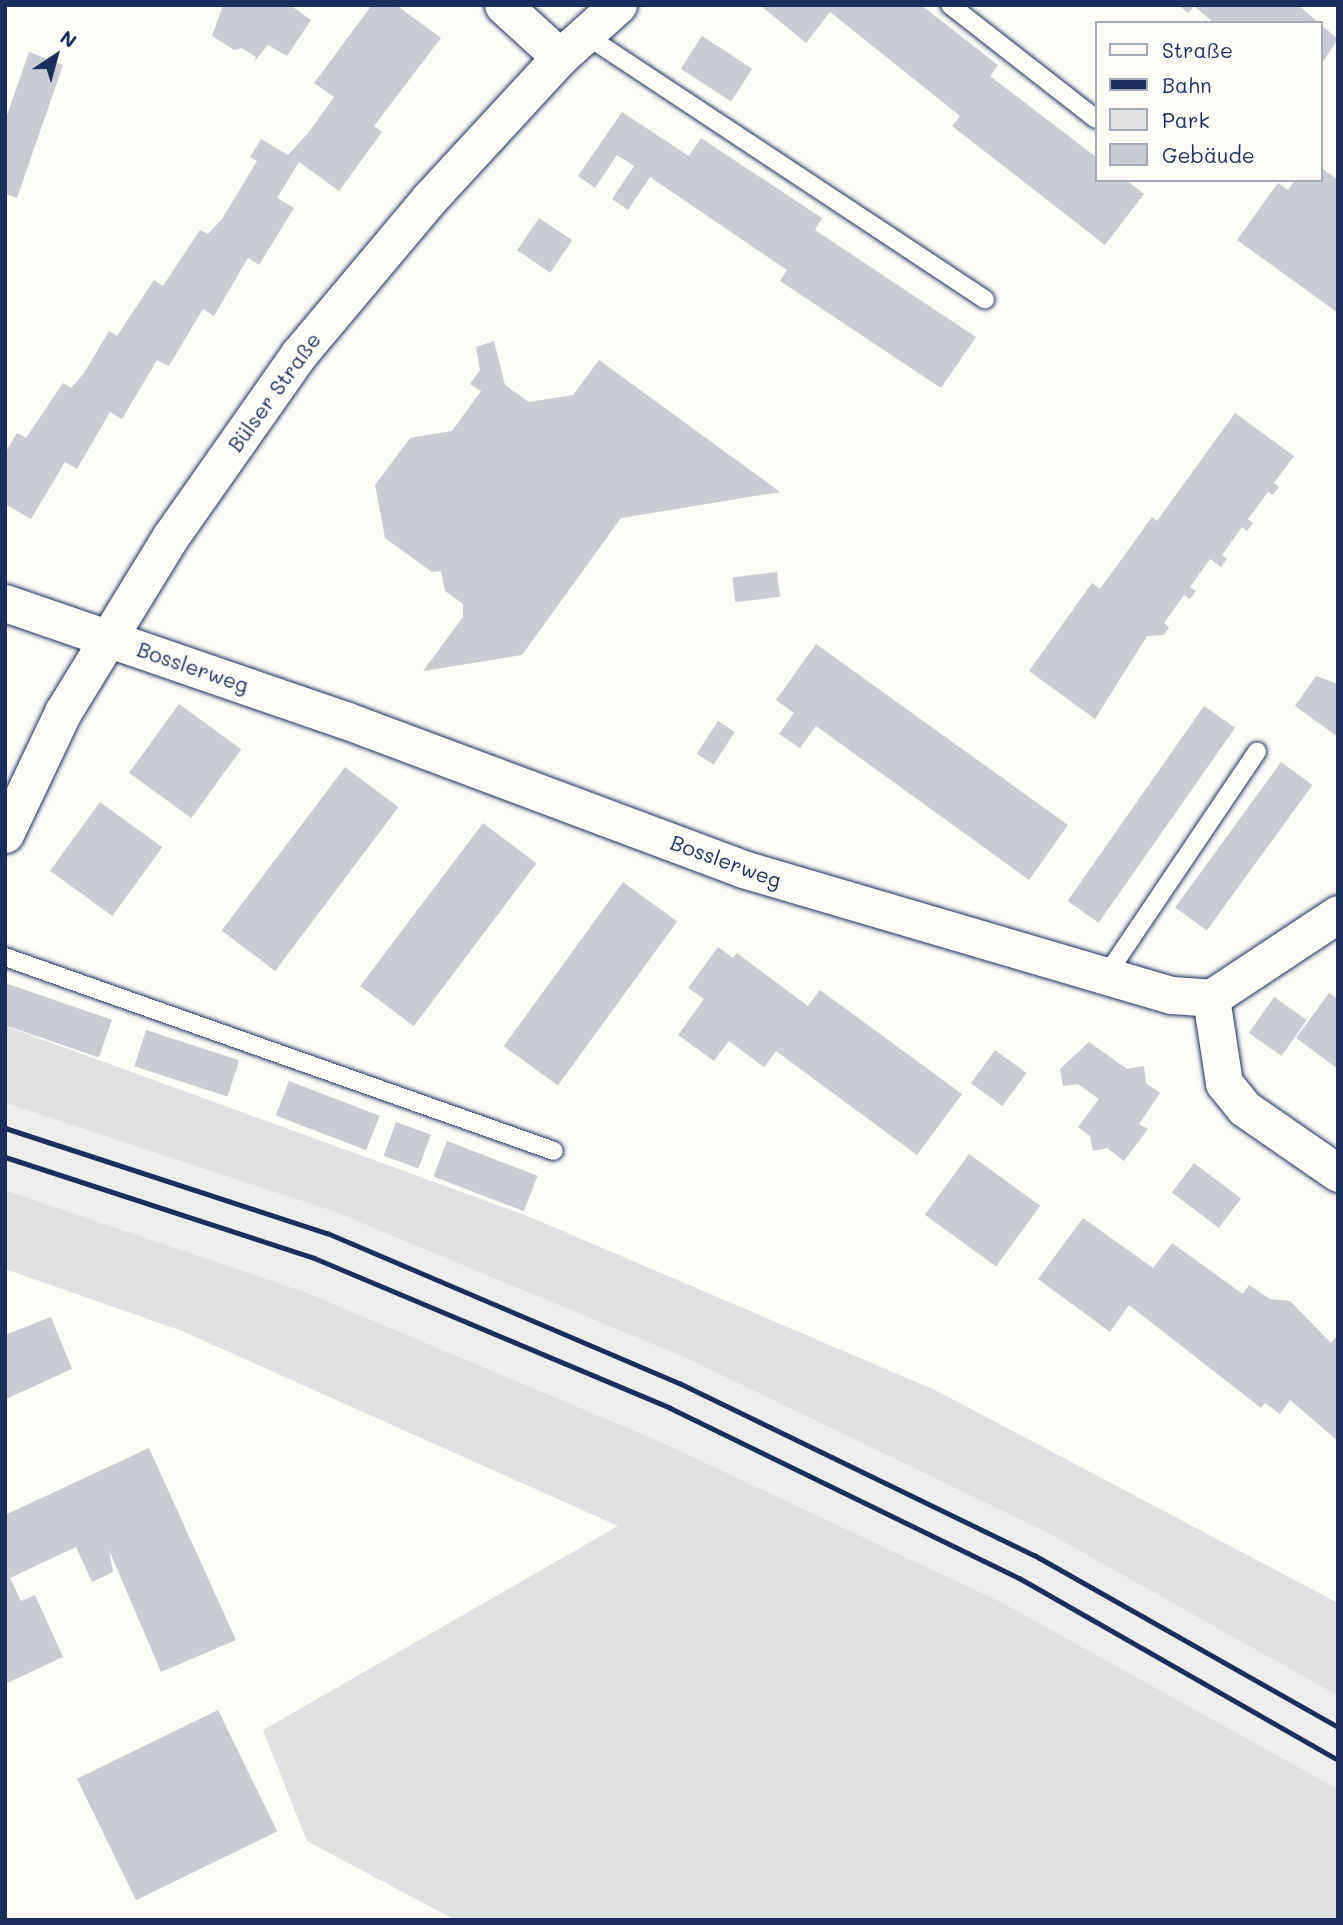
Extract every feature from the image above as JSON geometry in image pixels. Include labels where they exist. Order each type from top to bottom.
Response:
[{"type":"street","points":[[503,5],[572,46]]},
{"type":"street","name":"Bülser Straße","points":[[5,834],[63,712],[108,638],[171,536],[299,354],[429,199],[572,46],[618,5]]},
{"type":"street","name":"Bosslerweg","points":[[5,603],[743,869],[1105,977],[1172,995],[1211,998]]},
{"type":"street","points":[[1338,914],[1211,998],[1224,1083],[1244,1108],[1338,1173]]},
{"type":"lane","points":[[950,5],[1094,117]]},
{"type":"lane","points":[[572,46],[985,299]]},
{"type":"lane","points":[[1105,977],[1256,752]]},
{"type":"lane","points":[[5,957],[554,1150]]},
{"type":"shaded area","points":[[5,1103],[335,1212],[688,1359],[1048,1533],[1338,1696],[1338,1789],[1003,1603],[659,1441],[305,1292],[5,1190]]},
{"type":"green space","points":[[5,1026],[525,1215],[935,1390],[1338,1603],[1338,1696],[1048,1533],[688,1359],[335,1212],[5,1103]]},
{"type":"green space","points":[[5,1190],[305,1292],[659,1441],[1003,1603],[1338,1789],[1338,1920],[455,1920],[307,1841],[263,1730],[618,1526],[182,1331],[5,1269]]},
{"type":"building","points":[[223,5],[290,5],[311,20],[287,56],[268,45],[254,62],[256,57],[242,48],[234,50],[212,36]]},
{"type":"building","points":[[372,5],[396,5],[441,38],[374,126],[382,132],[339,191],[299,162],[277,198],[294,208],[259,265],[248,258],[214,316],[203,309],[169,366],[157,360],[122,419],[110,412],[77,469],[65,462],[31,519],[5,504],[5,453],[17,433],[26,438],[63,383],[71,388],[84,373],[109,331],[117,336],[154,280],[163,286],[200,230],[208,234],[222,219],[257,161],[250,157],[261,139],[288,155],[309,132],[334,97],[314,83]]},
{"type":"building","points":[[760,5],[921,5],[998,65],[990,76],[1094,155],[1094,182],[1129,182],[1144,194],[1105,245],[952,126],[960,116],[830,12],[806,43]]},
{"type":"building","points":[[1178,5],[1298,5],[1317,21],[1212,21],[1194,6],[1188,13]]},
{"type":"building","points":[[1322,26],[1338,39],[1322,63]]},
{"type":"building","points":[[702,36],[752,69],[731,101],[681,69]]},
{"type":"building","points":[[29,52],[63,65],[17,198],[5,194],[5,121]]},
{"type":"building","points":[[622,112],[689,156],[701,138],[822,218],[815,230],[976,337],[941,388],[780,281],[787,270],[650,177],[628,210],[612,199],[634,166],[617,155],[595,188],[578,176]]},
{"type":"building","points":[[1322,168],[1338,180],[1338,313],[1237,240],[1278,183],[1288,190],[1294,182],[1322,182]]},
{"type":"building","points":[[539,218],[572,240],[550,273],[517,250]]},
{"type":"building","points":[[494,341],[505,385],[529,402],[573,395],[599,360],[780,492],[621,518],[522,655],[423,671],[463,617],[463,604],[445,591],[441,571],[432,572],[385,538],[375,485],[410,438],[452,431],[481,391],[470,384],[480,370],[476,347]]},
{"type":"building","points":[[1235,413],[1294,456],[1274,483],[1279,487],[1273,495],[1268,492],[1248,519],[1253,523],[1247,531],[1242,527],[1222,555],[1227,559],[1221,567],[1210,559],[1190,587],[1196,591],[1190,599],[1184,595],[1164,623],[1169,627],[1164,635],[1147,636],[1095,719],[1029,671],[1092,583],[1100,589],[1152,517],[1157,521]]},
{"type":"building","points":[[777,572],[780,597],[735,602],[732,577]]},
{"type":"building","points":[[816,644],[1068,825],[1029,880],[816,726],[800,748],[779,734],[794,713],[776,700]]},
{"type":"building","points":[[1316,676],[1338,684],[1338,737],[1295,706]]},
{"type":"building","points":[[179,704],[241,749],[191,818],[129,773]]},
{"type":"building","points":[[1204,706],[1235,728],[1099,923],[1067,901]]},
{"type":"building","points":[[718,721],[735,732],[714,765],[697,754]]},
{"type":"building","points":[[1281,762],[1313,785],[1207,931],[1175,908]]},
{"type":"building","points":[[345,767],[399,807],[275,971],[222,931]]},
{"type":"building","points":[[100,802],[162,847],[112,916],[50,871]]},
{"type":"building","points":[[483,823],[537,863],[414,1026],[360,986]]},
{"type":"building","points":[[623,882],[677,921],[558,1086],[504,1046]]},
{"type":"building","points":[[718,947],[733,958],[737,953],[808,1006],[820,990],[962,1094],[917,1155],[776,1051],[764,1067],[729,1041],[714,1061],[678,1035],[704,999],[688,988]]},
{"type":"building","points":[[5,983],[112,1020],[99,1058],[5,1025]]},
{"type":"building","points":[[1329,993],[1338,999],[1338,1069],[1296,1038]]},
{"type":"building","points":[[1274,997],[1307,1020],[1282,1056],[1249,1033]]},
{"type":"building","points":[[146,1030],[239,1060],[227,1096],[134,1066]]},
{"type":"building","points":[[1089,1042],[1127,1069],[1144,1066],[1146,1083],[1160,1093],[1139,1124],[1148,1129],[1124,1161],[1107,1148],[1093,1151],[1090,1136],[1078,1127],[1099,1099],[1078,1084],[1063,1086],[1060,1069]]},
{"type":"building","points":[[995,1050],[1027,1073],[1002,1106],[971,1083]]},
{"type":"building","points":[[289,1081],[380,1116],[366,1150],[276,1116]]},
{"type":"building","points":[[396,1122],[431,1135],[418,1168],[384,1156]]},
{"type":"building","points":[[447,1141],[538,1176],[524,1211],[433,1176]]},
{"type":"building","points":[[969,1154],[1040,1206],[996,1266],[925,1215]]},
{"type":"building","points":[[1194,1163],[1241,1199],[1219,1228],[1172,1193]]},
{"type":"building","points":[[1083,1218],[1153,1268],[1172,1243],[1243,1294],[1249,1285],[1270,1299],[1290,1301],[1331,1343],[1338,1334],[1338,1441],[1290,1400],[1280,1414],[1265,1403],[1261,1408],[1129,1305],[1110,1332],[1038,1279]]},
{"type":"building","points":[[51,1317],[72,1369],[6,1399],[5,1335]]},
{"type":"building","points":[[149,1448],[236,1640],[161,1672],[109,1550],[113,1572],[92,1582],[76,1547],[10,1578],[21,1601],[35,1595],[63,1657],[5,1684],[5,1515]]},
{"type":"building","points":[[218,1710],[277,1831],[136,1900],[77,1779]]},
{"type":"railway","points":[[5,1128],[327,1233],[679,1383],[1034,1555],[1338,1727]]},
{"type":"railway","points":[[5,1157],[314,1258],[670,1408],[1019,1578],[1338,1760]]}]
